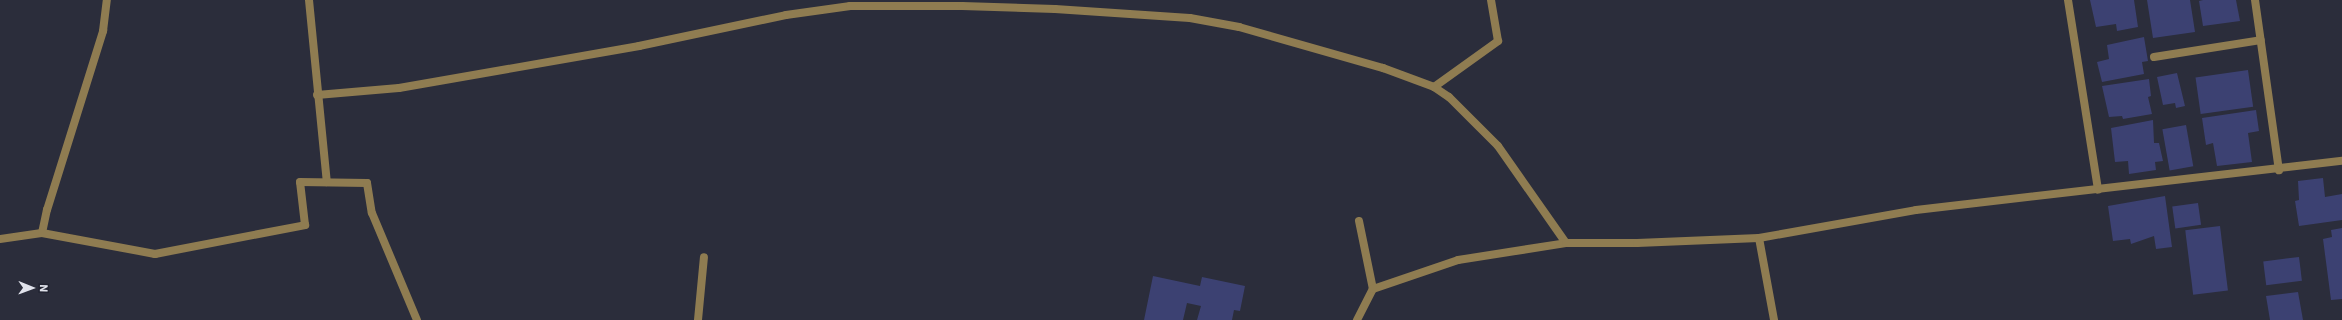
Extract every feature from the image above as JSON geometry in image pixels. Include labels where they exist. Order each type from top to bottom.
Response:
[{"type":"street","points":[[42,233],[47,210],[103,31],[107,0]]},
{"type":"street","points":[[309,0],[317,96],[327,182]]},
{"type":"street","points":[[1434,87],[1498,41],[1491,0]]},
{"type":"street","points":[[2068,0],[2098,190]]},
{"type":"street","points":[[2255,0],[2279,170]]},
{"type":"street","points":[[317,96],[414,85],[639,46],[786,15],[850,6],[1032,8],[1190,18],[1239,27],[1382,68],[1434,87],[1458,105],[1498,146],[1566,243]]},
{"type":"street","points":[[2154,57],[2261,40]]},
{"type":"street","points":[[1373,289],[1458,260],[1566,243],[1637,243],[1759,238],[1916,210],[2279,170],[2342,161]]},
{"type":"street","points":[[0,239],[42,233],[155,254],[305,225],[300,182],[367,183],[372,213],[417,320]]},
{"type":"street","points":[[1357,320],[1373,289],[1359,221]]},
{"type":"street","points":[[1759,238],[1774,320]]},
{"type":"street","points":[[698,320],[704,257]]},
{"type":"building","points":[[2090,0],[2134,0],[2138,27],[2117,31],[2116,24],[2096,27]]},
{"type":"building","points":[[2147,0],[2190,0],[2195,32],[2153,38]]},
{"type":"building","points":[[2236,0],[2240,21],[2203,26],[2199,1]]},
{"type":"building","points":[[2144,37],[2148,61],[2142,62],[2144,74],[2102,82],[2097,62],[2109,59],[2107,45]]},
{"type":"building","points":[[2248,70],[2253,107],[2201,114],[2196,77]]},
{"type":"building","points":[[2177,73],[2185,106],[2176,108],[2175,103],[2163,105],[2157,77]]},
{"type":"building","points":[[2149,79],[2151,96],[2148,97],[2152,114],[2123,119],[2122,116],[2109,117],[2102,86]]},
{"type":"building","points":[[2256,110],[2259,131],[2248,133],[2252,162],[2217,166],[2213,143],[2206,145],[2202,118]]},
{"type":"building","points":[[2153,120],[2154,143],[2159,143],[2163,161],[2155,162],[2156,170],[2129,174],[2128,161],[2115,162],[2111,128]]},
{"type":"building","points":[[2186,125],[2193,166],[2170,171],[2162,129]]},
{"type":"building","points":[[2323,178],[2325,197],[2342,194],[2342,220],[2299,226],[2295,201],[2299,200],[2298,181]]},
{"type":"building","points":[[2165,196],[2172,247],[2156,249],[2154,236],[2131,244],[2130,239],[2113,241],[2108,206]]},
{"type":"building","points":[[2198,203],[2201,225],[2175,228],[2172,207]]},
{"type":"building","points":[[2220,226],[2228,291],[2193,295],[2185,230]]},
{"type":"building","points":[[2342,228],[2342,299],[2331,300],[2323,239],[2332,237],[2331,230]]},
{"type":"building","points":[[2299,257],[2302,281],[2266,285],[2263,261]]},
{"type":"building","points":[[1153,276],[1200,286],[1202,277],[1245,286],[1240,311],[1234,310],[1232,320],[1197,320],[1201,306],[1187,303],[1183,320],[1144,320]]},
{"type":"building","points":[[2298,292],[2303,320],[2270,320],[2266,296]]}]
